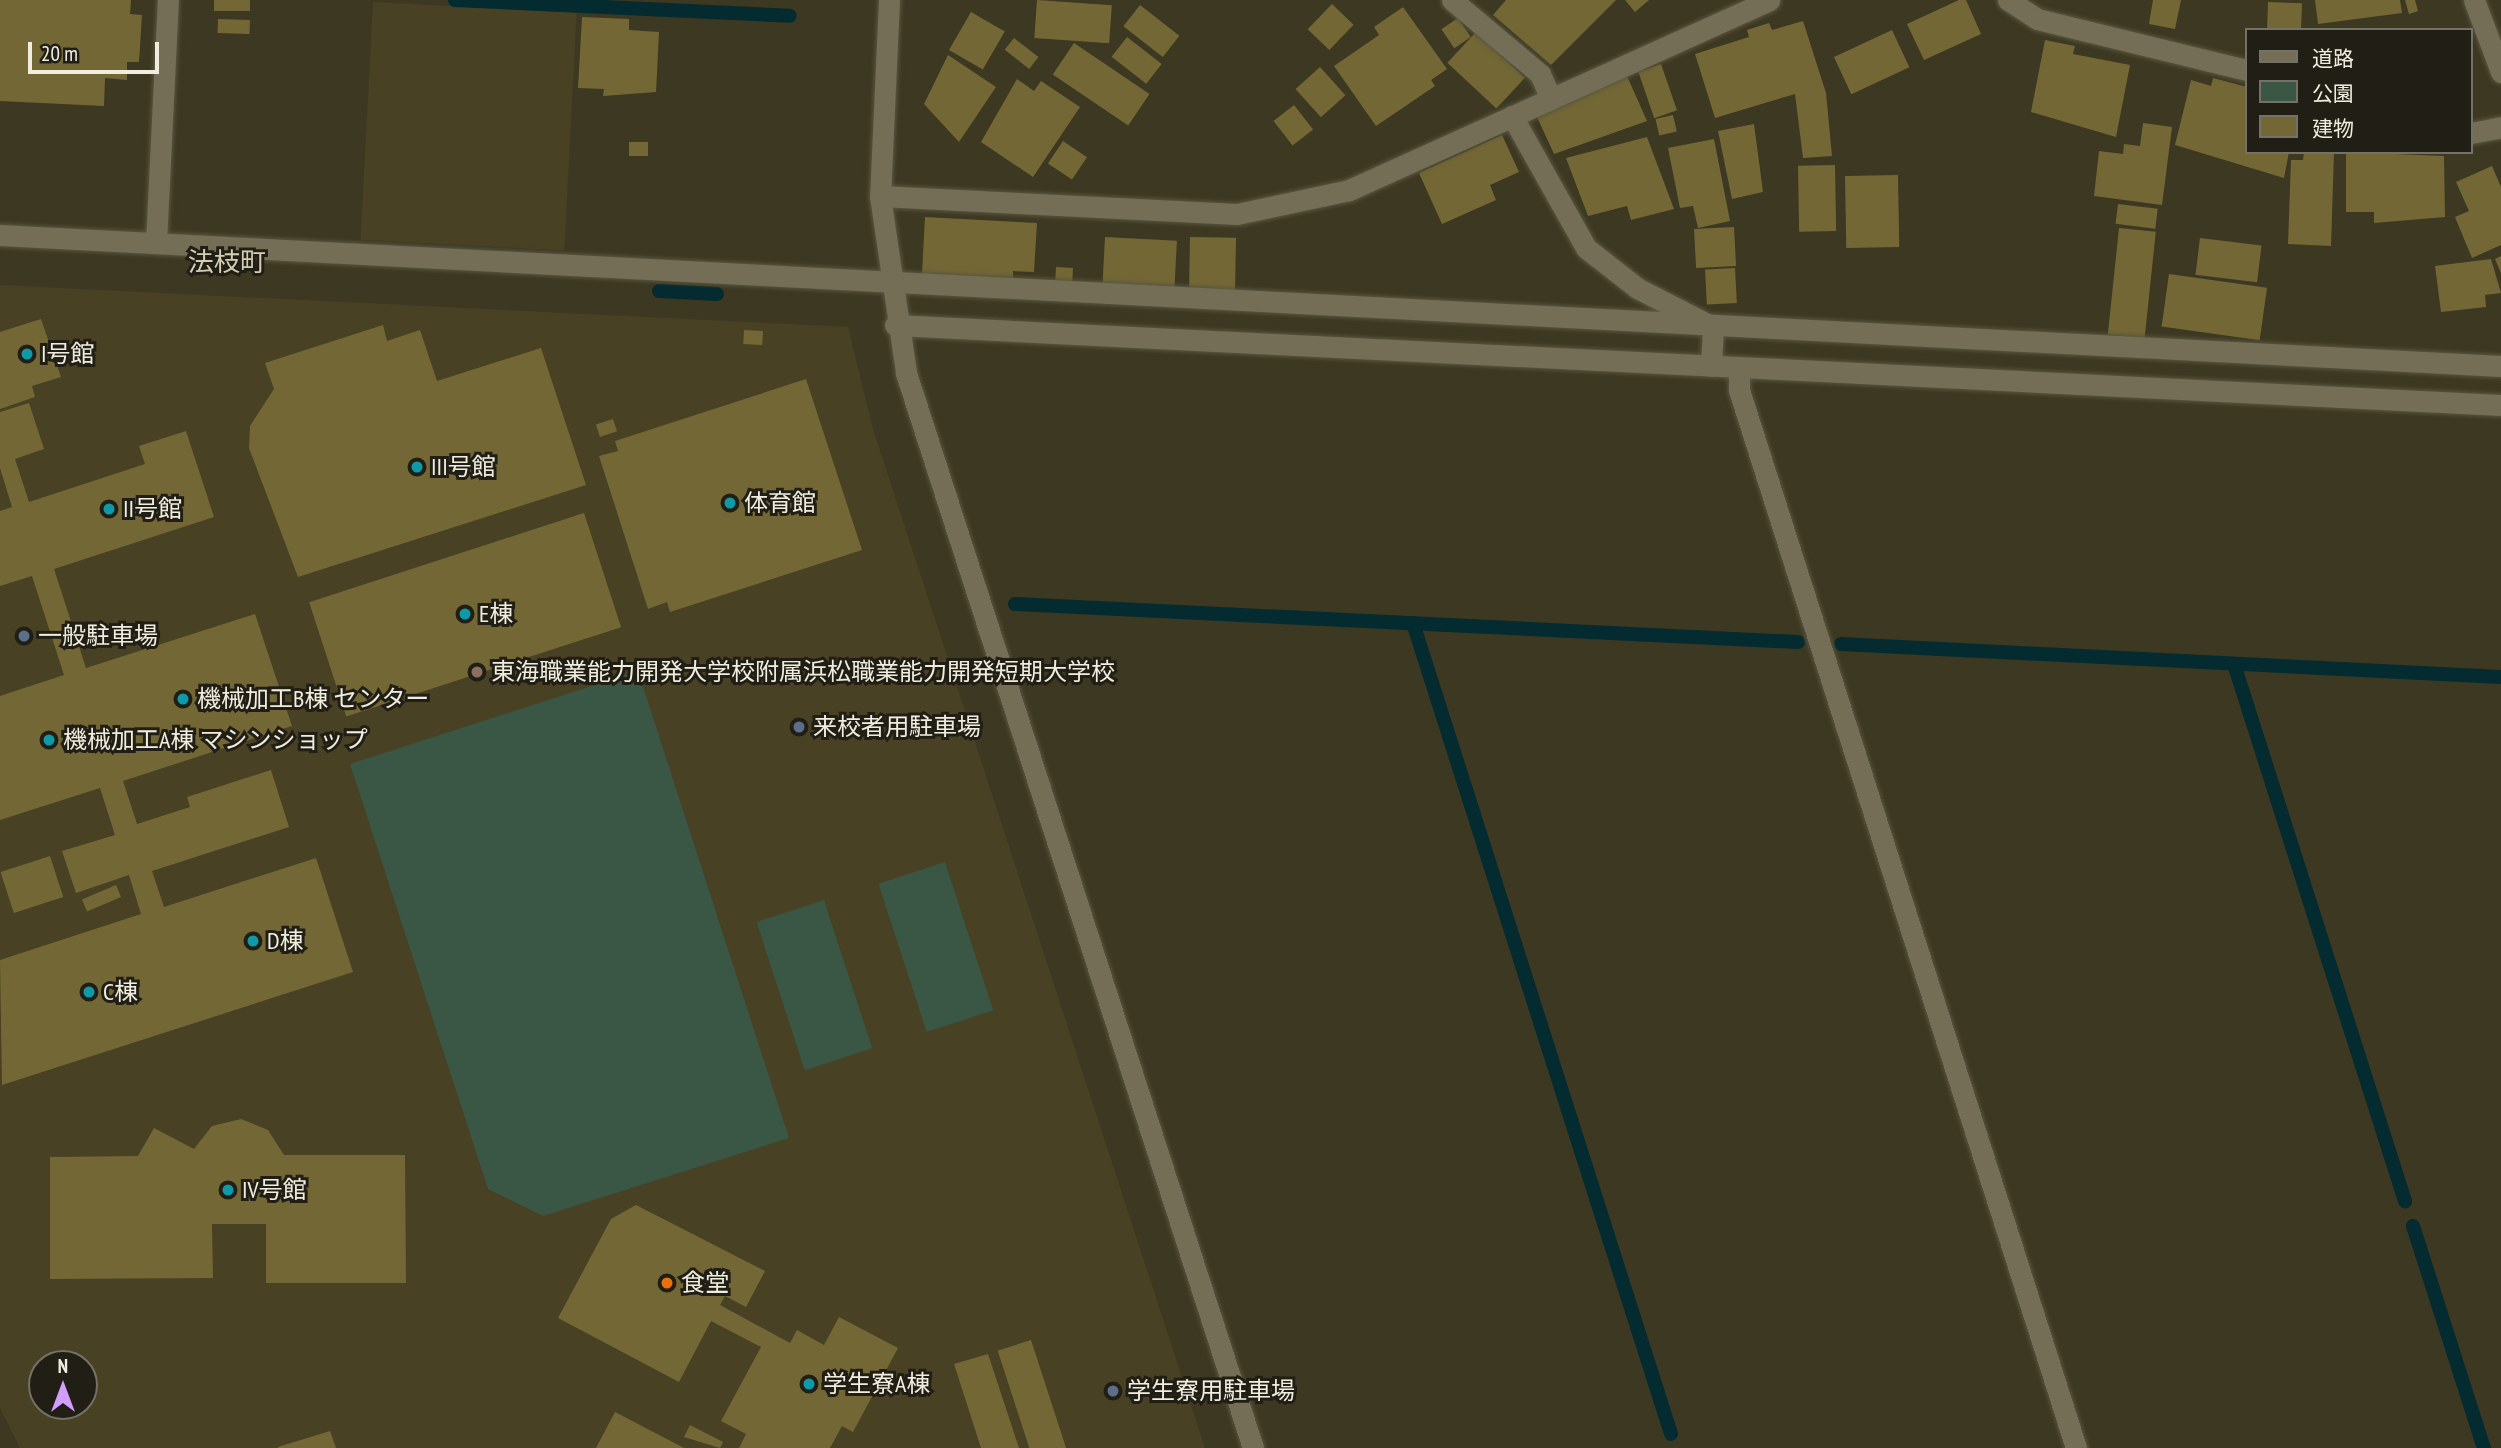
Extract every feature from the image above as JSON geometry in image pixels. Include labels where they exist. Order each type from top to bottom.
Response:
[{"type":"street","points":[[156,243],[168,0]]},
{"type":"street","points":[[889,0],[880,196],[888,283],[895,325],[917,416],[1253,1448]]},
{"type":"street","points":[[1452,0],[1539,74],[1551,99]]},
{"type":"street","points":[[880,196],[1237,214],[1349,190],[1769,0]]},
{"type":"street","points":[[2008,0],[2037,19],[2246,70]]},
{"type":"street","points":[[2474,0],[2501,72]]},
{"type":"street","points":[[1512,116],[1587,248],[1637,288],[1713,327]]},
{"type":"street","points":[[2473,133],[2501,127]]},
{"type":"street","points":[[0,235],[1713,327],[2501,366]]},
{"type":"street","points":[[895,325],[2501,405]]},
{"type":"street","points":[[1711,366],[1713,327]]},
{"type":"street","points":[[1739,368],[1739,390],[2076,1448]]},
{"type":"shaded area","points":[[373,2],[577,13],[564,250],[361,240]]},
{"type":"shaded area","name":"東海職業能力開発大学校附属浜松職業能力開発短期大学校","points":[[0,285],[848,327],[873,429],[1205,1448],[20,1448],[0,1408]]},
{"type":"green space","points":[[638,671],[789,1138],[543,1216],[488,1189],[350,764]]},
{"type":"green space","points":[[945,862],[993,1010],[927,1032],[878,884]]},
{"type":"green space","points":[[824,900],[872,1048],[805,1070],[756,922]]},
{"type":"building","points":[[0,0],[131,0],[130,14],[142,15],[139,62],[127,62],[127,80],[105,78],[104,106],[0,101]]},
{"type":"building","points":[[214,0],[250,0],[250,11],[214,11]]},
{"type":"building","points":[[1037,0],[1112,5],[1109,43],[1034,38]]},
{"type":"building","points":[[1506,0],[1616,0],[1551,65],[1493,15]]},
{"type":"building","points":[[1625,0],[1649,0],[1635,12]]},
{"type":"building","points":[[1959,0],[1966,0],[1981,34],[1924,60],[1907,24]]},
{"type":"building","points":[[2153,0],[2181,0],[2175,29],[2149,24]]},
{"type":"building","points":[[2315,0],[2400,0],[2402,13],[2318,24]]},
{"type":"building","points":[[2405,0],[2415,0],[2418,11],[2409,14]]},
{"type":"building","points":[[2268,2],[2302,3],[2301,28],[2267,28]]},
{"type":"building","points":[[1332,4],[1354,25],[1329,50],[1308,29]]},
{"type":"building","points":[[1140,5],[1179,36],[1163,57],[1123,26]]},
{"type":"building","points":[[1403,7],[1447,69],[1431,80],[1435,86],[1376,126],[1334,66],[1379,35],[1374,27]]},
{"type":"building","points":[[971,12],[1005,32],[983,70],[949,50]]},
{"type":"building","points":[[582,17],[629,19],[629,30],[659,32],[656,92],[603,96],[604,89],[578,88]]},
{"type":"building","points":[[1458,18],[1471,37],[1454,48],[1441,29]]},
{"type":"building","points":[[218,19],[250,20],[249,34],[218,33]]},
{"type":"building","points":[[1803,21],[1826,93],[1832,156],[1803,158],[1795,94],[1715,118],[1695,54],[1749,37],[1747,30],[1769,23],[1772,30]]},
{"type":"building","points":[[1892,30],[1909,67],[1851,94],[1834,57]]},
{"type":"building","points":[[1476,32],[1525,78],[1496,108],[1447,63]]},
{"type":"building","points":[[1127,37],[1162,64],[1146,84],[1112,57]]},
{"type":"building","points":[[1014,38],[1038,57],[1029,69],[1005,50]]},
{"type":"building","points":[[2045,40],[2075,46],[2073,54],[2130,65],[2116,137],[2031,112]]},
{"type":"building","points":[[1074,43],[1149,94],[1128,125],[1053,75]]},
{"type":"building","points":[[948,55],[996,87],[959,142],[924,104]]},
{"type":"building","points":[[1661,64],[1677,110],[1654,118],[1638,72]]},
{"type":"building","points":[[1320,67],[1345,95],[1321,117],[1295,89]]},
{"type":"building","points":[[1627,76],[1647,121],[1554,154],[1537,117]]},
{"type":"building","points":[[2213,78],[2246,87],[2246,154],[2289,154],[2284,178],[2175,145],[2191,80],[2211,86]]},
{"type":"building","points":[[1017,79],[1034,91],[1041,81],[1080,107],[1033,177],[981,142]]},
{"type":"building","points":[[1294,105],[1313,129],[1293,145],[1274,121]]},
{"type":"building","points":[[1673,115],[1677,132],[1659,136],[1655,119]]},
{"type":"building","points":[[2143,123],[2172,127],[2162,205],[2094,196],[2099,151],[2123,154],[2124,144],[2140,146]]},
{"type":"building","points":[[1754,124],[1763,192],[1732,199],[1718,131]]},
{"type":"building","points":[[1502,135],[1519,172],[1490,185],[1496,200],[1442,224],[1419,173]]},
{"type":"building","points":[[1647,137],[1674,209],[1631,220],[1627,206],[1588,216],[1566,158]]},
{"type":"building","points":[[1714,139],[1730,221],[1698,228],[1693,206],[1680,208],[1668,148]]},
{"type":"building","points":[[1063,141],[1087,157],[1072,180],[1048,163]]},
{"type":"building","points":[[629,142],[648,142],[648,156],[629,156]]},
{"type":"building","points":[[2304,154],[2334,154],[2331,246],[2288,244],[2291,160],[2303,160]]},
{"type":"building","points":[[2346,154],[2444,156],[2445,217],[2374,223],[2374,212],[2346,212]]},
{"type":"building","points":[[1835,165],[1836,231],[1799,232],[1798,166]]},
{"type":"building","points":[[2492,166],[2501,187],[2501,245],[2472,258],[2455,217],[2469,211],[2456,182]]},
{"type":"building","points":[[1898,175],[1899,247],[1846,248],[1845,176]]},
{"type":"building","points":[[2118,204],[2158,209],[2155,229],[2116,224]]},
{"type":"building","points":[[925,217],[1037,223],[1034,272],[1013,271],[1013,279],[922,274]]},
{"type":"building","points":[[1734,227],[1736,266],[1696,268],[1694,229]]},
{"type":"building","points":[[2119,228],[2156,232],[2145,338],[2108,334]]},
{"type":"building","points":[[1105,237],[1177,241],[1174,293],[1102,289]]},
{"type":"building","points":[[1190,237],[1236,238],[1235,291],[1189,290]]},
{"type":"building","points":[[2200,238],[2262,246],[2257,282],[2195,275]]},
{"type":"building","points":[[2501,256],[2501,273],[2495,259]]},
{"type":"building","points":[[2491,259],[2501,293],[2485,295],[2486,307],[2441,312],[2435,266]]},
{"type":"building","points":[[1056,267],[1073,268],[1072,283],[1055,282]]},
{"type":"building","points":[[1735,268],[1737,303],[1707,305],[1705,270]]},
{"type":"building","points":[[2169,274],[2267,288],[2260,340],[2162,326]]},
{"type":"building","name":"I号館","points":[[41,319],[61,377],[32,386],[35,397],[0,409],[0,332]]},
{"type":"building","name":"III号館","points":[[383,325],[387,341],[420,330],[437,381],[541,348],[586,485],[298,577],[249,448],[250,426],[274,389],[265,363]]},
{"type":"building","points":[[744,330],[763,331],[762,345],[743,344]]},
{"type":"building","name":"体育館","points":[[806,379],[862,550],[670,612],[667,602],[648,609],[599,456],[618,451],[615,441]]},
{"type":"building","points":[[29,403],[44,449],[15,459],[29,502],[145,464],[139,446],[186,431],[214,517],[54,569],[86,668],[255,614],[292,726],[123,781],[137,824],[190,807],[187,797],[271,770],[289,827],[152,871],[164,907],[316,858],[353,972],[2,1085],[0,960],[141,914],[129,875],[76,893],[62,851],[115,835],[100,788],[0,820],[0,696],[64,675],[32,576],[0,586],[0,511],[12,507],[0,468],[0,412]]},
{"type":"building","points":[[613,419],[617,431],[600,437],[596,425]]},
{"type":"building","name":"E棟","points":[[584,513],[621,627],[346,716],[309,602]]},
{"type":"building","points":[[50,856],[63,897],[14,913],[1,872]]},
{"type":"building","points":[[116,885],[121,897],[87,911],[82,899]]},
{"type":"building","name":"IV号館","points":[[241,1119],[268,1130],[284,1155],[405,1155],[406,1283],[266,1283],[266,1224],[212,1224],[213,1278],[50,1279],[50,1157],[138,1156],[154,1128],[194,1149],[212,1126]]},
{"type":"building","points":[[636,1205],[765,1271],[746,1307],[725,1296],[720,1305],[790,1343],[797,1330],[824,1345],[839,1317],[898,1348],[853,1432],[842,1426],[830,1448],[739,1448],[746,1434],[721,1421],[761,1347],[711,1321],[679,1382],[558,1318],[611,1219]]},
{"type":"building","points":[[1031,1340],[1066,1448],[1029,1448],[998,1351]]},
{"type":"building","points":[[988,1354],[1019,1448],[981,1448],[954,1364]]},
{"type":"building","points":[[615,1412],[684,1448],[596,1448]]},
{"type":"building","points":[[690,1425],[723,1442],[720,1448],[684,1437]]},
{"type":"building","points":[[330,1431],[336,1448],[278,1448],[278,1447]]},
{"type":"waterway","points":[[455,0],[790,16]]},
{"type":"waterway","points":[[659,291],[717,294]]},
{"type":"waterway","points":[[1015,604],[1798,642]]},
{"type":"waterway","points":[[1413,623],[1671,1434]]},
{"type":"waterway","points":[[1841,644],[2501,677]]},
{"type":"waterway","points":[[2234,664],[2405,1201]]},
{"type":"waterway","points":[[2413,1226],[2484,1448]]},
{"type":"place","name":"I号館","points":[[27,354]]},
{"type":"place","name":"III号館","points":[[417,467]]},
{"type":"place","name":"体育館","points":[[730,503]]},
{"type":"place","name":"II号館","points":[[109,509]]},
{"type":"place","name":"E棟","points":[[465,614]]},
{"type":"place","name":"一般駐車場","points":[[24,636]]},
{"type":"place","name":"東海職業能力開発大学校附属浜松職業能力開発短期大学校","points":[[477,672]]},
{"type":"place","name":"機械加工B棟 センター","points":[[183,699]]},
{"type":"place","name":"来校者用駐車場","points":[[799,727]]},
{"type":"place","name":"機械加工A棟 マシンショップ","points":[[49,740]]},
{"type":"place","name":"D棟","points":[[253,941]]},
{"type":"place","name":"C棟","points":[[89,992]]},
{"type":"place","name":"IV号館","points":[[228,1190]]},
{"type":"place","name":"食堂","points":[[667,1283]]},
{"type":"place","name":"学生寮A棟","points":[[809,1384]]},
{"type":"place","name":"学生寮用駐車場","points":[[1113,1391]]},
{"type":"district","name":"法枝町","points":[[227,262]]}]
